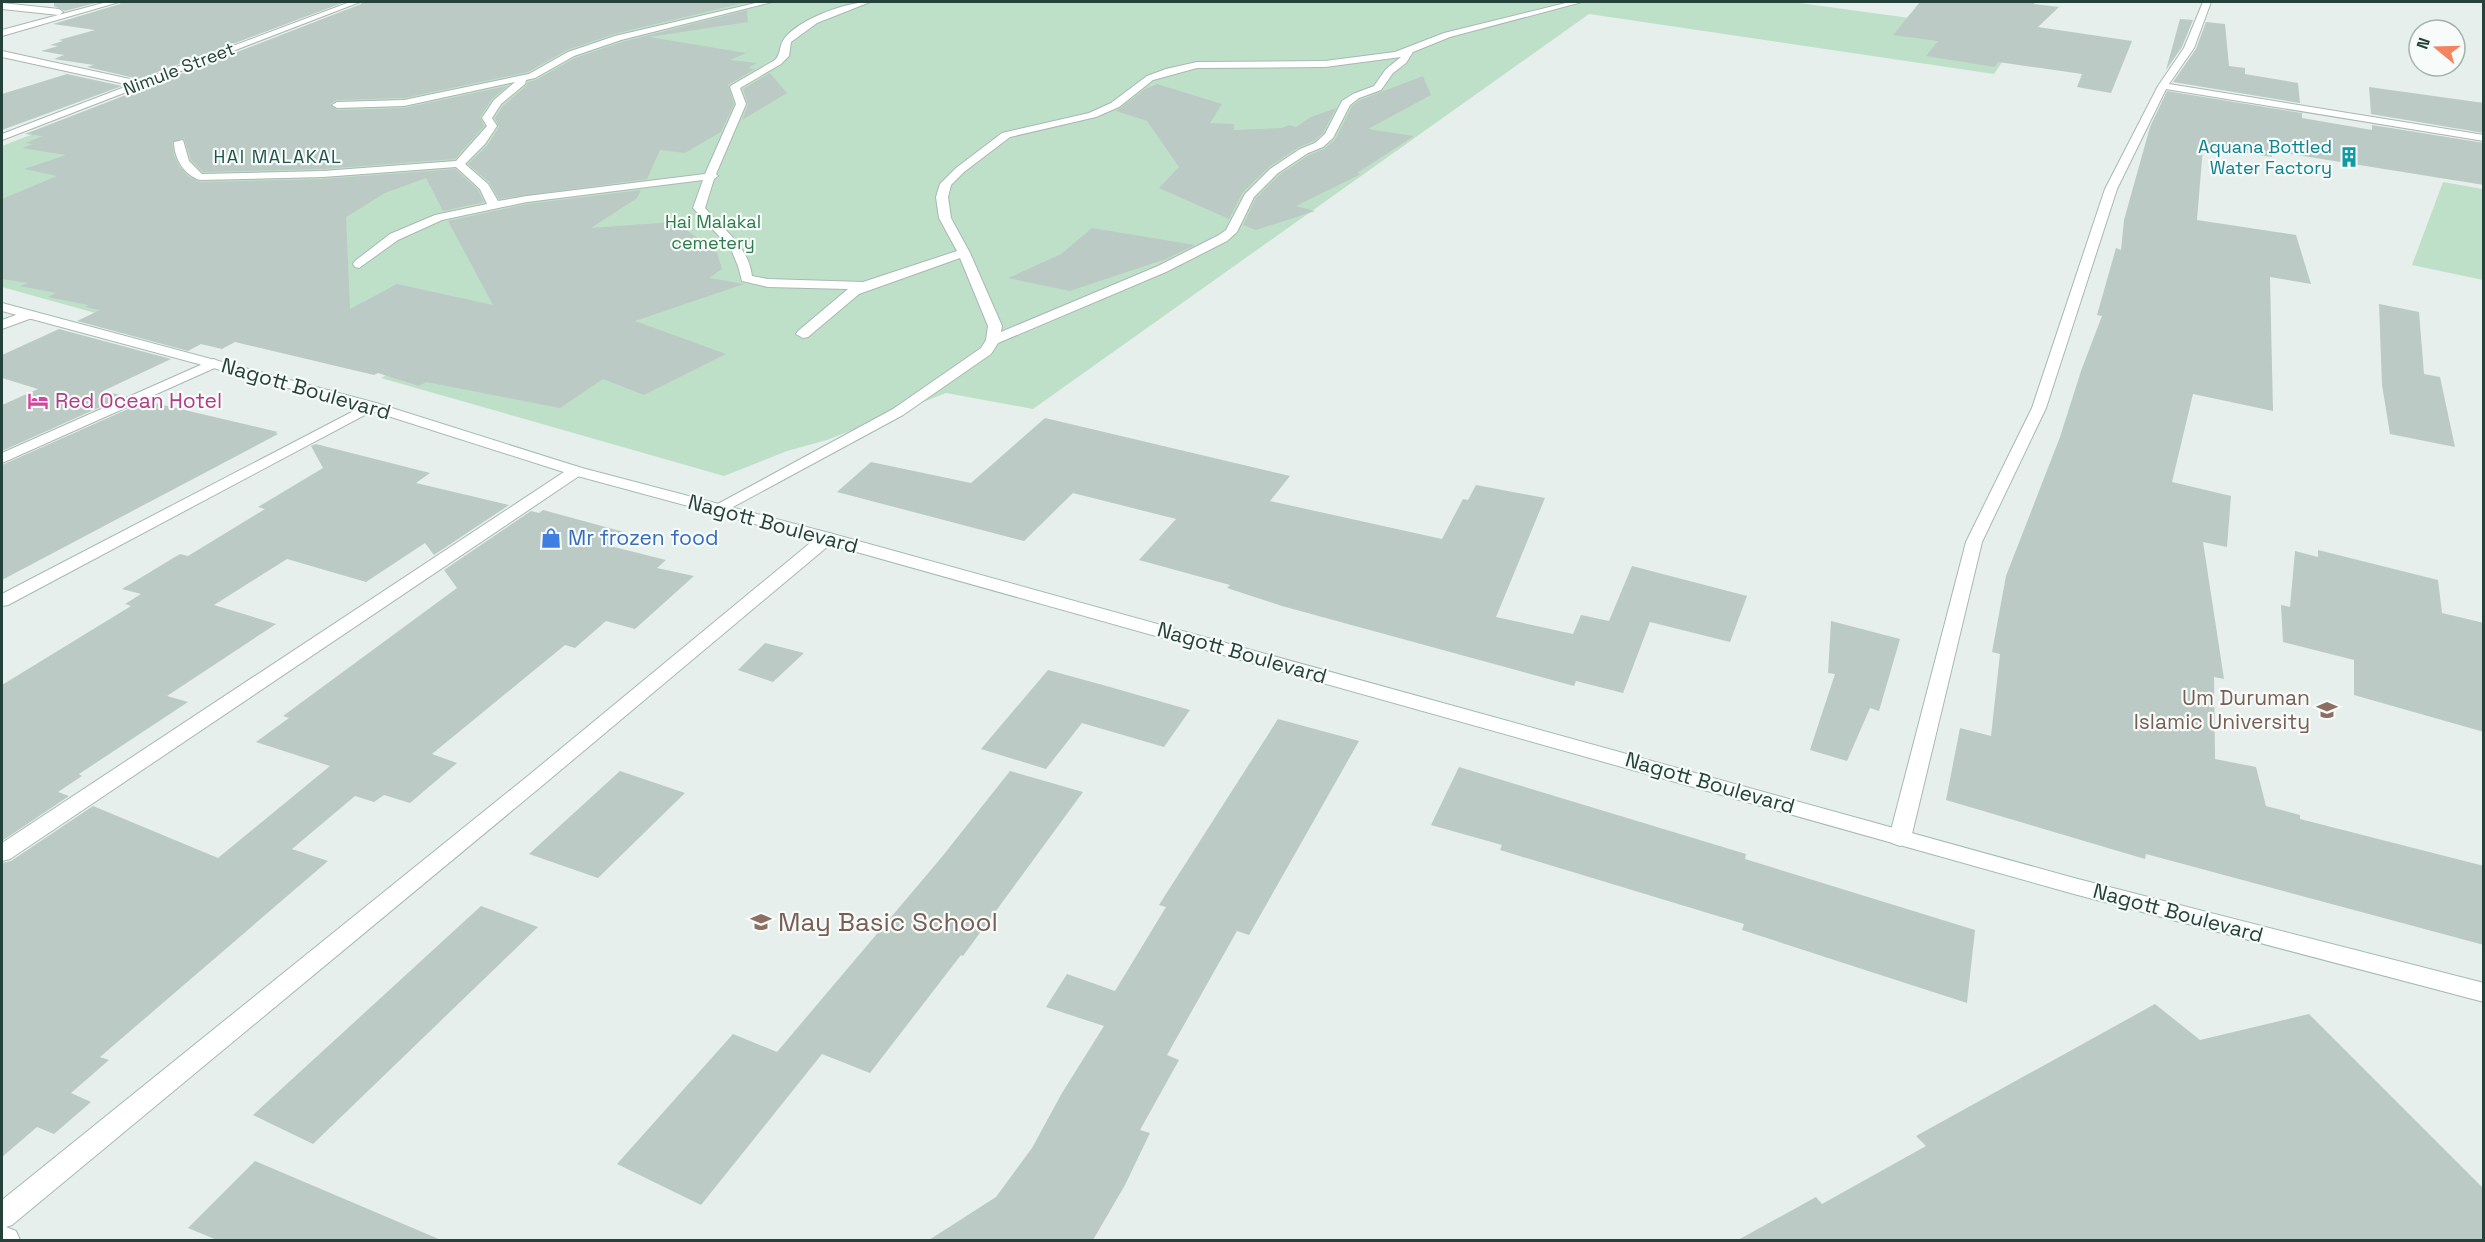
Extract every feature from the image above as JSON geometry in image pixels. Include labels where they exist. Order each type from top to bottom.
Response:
[{"type":"street","points":[[2,33],[115,2]]},
{"type":"street","name":"Nimule Street","points":[[2,136],[356,2]]},
{"type":"street","points":[[179,142],[178,153],[189,169],[200,177],[323,174],[459,164],[487,134],[492,126],[487,118],[503,95],[571,54],[618,38],[768,2]]},
{"type":"street","points":[[864,286],[768,283],[746,278],[742,255],[731,239],[709,223],[699,208],[712,176],[716,157],[741,104],[735,87],[778,62],[784,56],[787,41],[801,29],[834,11],[866,2]]},
{"type":"street","points":[[720,509],[898,412],[986,351],[993,340],[995,326],[964,253],[945,218],[942,197],[946,184],[960,170],[1006,135],[1092,115],[1115,105],[1156,75],[1197,65],[1325,64],[1408,52],[1447,35],[1578,2]]},
{"type":"street","points":[[1900,838],[1974,542],[2039,408],[2110,189],[2163,86],[2189,48],[2203,3]]},
{"type":"street","points":[[2,6],[72,13]]},
{"type":"street","points":[[993,340],[1162,269],[1223,238],[1231,232],[1249,196],[1274,171],[1304,151],[1319,145],[1329,136],[1346,104],[1356,96],[1378,88],[1389,71],[1403,61],[1408,52]]},
{"type":"street","points":[[2,54],[139,84]]},
{"type":"street","points":[[337,105],[404,103],[532,76]]},
{"type":"street","points":[[2163,86],[2484,138]]},
{"type":"street","points":[[459,164],[466,174],[481,183],[492,195],[493,205]]},
{"type":"street","points":[[359,264],[394,237],[439,217],[493,205],[600,188],[712,176]]},
{"type":"street","points":[[803,334],[854,291],[964,253]]},
{"type":"street","name":"Nagott Boulevard","points":[[2,307],[371,406],[576,471],[827,538],[1900,838],[2484,993]]},
{"type":"street","points":[[2,325],[27,315]]},
{"type":"street","points":[[2,458],[214,363]]},
{"type":"street","points":[[2,601],[371,406]]},
{"type":"street","points":[[2,853],[576,471]]},
{"type":"street","points":[[2,1216],[536,780],[827,538]]},
{"type":"street","points":[[2,1239],[6,1240]]},
{"type":"green space","name":"Hai Malakal cemetery","points":[[374,2],[1792,2],[1939,22],[2011,49],[1994,74],[1589,14],[1033,409],[946,393],[827,440],[787,451],[724,476],[381,378],[446,341],[167,333],[2,287],[2,146]]},
{"type":"green space","points":[[2443,182],[2483,189],[2483,280],[2412,265]]},
{"type":"building","points":[[54,2],[100,2],[65,11],[54,6]]},
{"type":"building","points":[[121,2],[345,2],[139,79],[87,67],[94,65],[54,59],[64,55],[41,51],[58,46],[50,45],[63,41],[59,40],[95,30],[53,24]]},
{"type":"building","points":[[362,2],[747,2],[614,34],[567,50],[528,72],[404,98],[337,100],[330,104],[337,110],[404,108],[507,86],[492,99],[480,117],[484,126],[455,159],[323,169],[203,172],[191,160],[184,138],[172,142],[179,166],[188,176],[200,182],[323,179],[455,169],[478,190],[484,202],[443,211],[426,178],[385,193],[346,217],[350,309],[397,284],[493,305],[448,221],[527,204],[641,190],[637,198],[591,228],[685,221],[683,227],[717,253],[722,269],[709,278],[744,284],[635,321],[726,354],[644,395],[603,379],[560,408],[426,382],[419,386],[378,373],[374,375],[235,342],[222,349],[201,344],[188,351],[77,321],[100,310],[85,307],[88,305],[48,297],[56,293],[20,286],[28,283],[2,279],[2,199],[57,176],[24,169],[66,155],[22,148],[33,144],[25,143],[43,136],[25,134]]},
{"type":"building","points":[[1920,2],[2035,2],[2034,4],[2059,7],[2038,27],[2132,41],[2111,93],[2077,87],[2082,74],[1998,62],[1995,67],[1926,56],[1938,41],[1893,35]]},
{"type":"building","points":[[747,10],[748,22],[649,37],[746,53],[730,60],[757,63],[748,68],[755,69],[728,85],[734,104],[721,132],[685,153],[660,150],[647,179],[499,199],[489,182],[468,164],[487,146],[499,127],[495,118],[503,106],[528,82],[536,80],[575,58],[622,42]]},
{"type":"building","points":[[2180,19],[2193,20],[2182,47],[2166,70]]},
{"type":"building","points":[[2206,22],[2225,24],[2229,66],[2245,68],[2245,74],[2298,83],[2300,103],[2173,82],[2196,49]]},
{"type":"building","points":[[770,73],[787,93],[742,120],[748,105],[743,89]]},
{"type":"building","points":[[67,74],[122,86],[2,130],[2,94]]},
{"type":"building","points":[[1423,76],[1431,95],[1368,129],[1414,136],[1357,173],[1361,174],[1296,206],[1315,211],[1256,230],[1243,225],[1256,198],[1279,175],[1309,155],[1324,149],[1335,140],[1352,106],[1360,100]]},
{"type":"building","points":[[1157,84],[1222,104],[1210,123],[1234,124],[1234,130],[1282,128],[1289,125],[1296,127],[1311,117],[1336,108],[1323,133],[1314,141],[1299,147],[1269,167],[1243,192],[1229,219],[1159,188],[1179,167],[1147,121],[1116,111],[1145,89]]},
{"type":"building","points":[[2369,87],[2484,103],[2484,133],[2371,114]]},
{"type":"building","points":[[2167,91],[2302,113],[2302,118],[2372,130],[2372,125],[2484,143],[2484,185],[2272,151],[2272,157],[2203,147],[2197,220],[2296,235],[2311,284],[2270,277],[2273,411],[2193,394],[2172,482],[2231,496],[2227,547],[2203,542],[2224,679],[2214,677],[2215,759],[2256,767],[2266,806],[2300,815],[2300,819],[2484,866],[2484,945],[2146,854],[2145,859],[1946,800],[1960,728],[1991,736],[2000,654],[1992,652],[2006,576],[2060,437],[2081,371],[2102,316],[2097,315],[2116,248],[2121,250],[2124,220],[2150,127]]},
{"type":"building","points":[[1092,228],[1195,245],[1166,259],[1070,291],[1008,278],[1061,254]]},
{"type":"building","points":[[2379,304],[2419,312],[2424,374],[2440,377],[2455,447],[2390,434],[2382,385]]},
{"type":"building","points":[[59,329],[171,359],[103,391],[125,396],[2,451],[2,405],[38,389],[2,378],[2,355]]},
{"type":"building","points":[[146,401],[278,432],[275,433],[278,434],[2,580],[2,465]]},
{"type":"building","points":[[1045,418],[1290,476],[1270,501],[1442,539],[1463,499],[1468,500],[1476,485],[1545,498],[1496,617],[1573,634],[1581,615],[1609,621],[1632,566],[1747,596],[1730,642],[1650,622],[1623,693],[1576,681],[1574,686],[1282,606],[1227,588],[1230,585],[1139,560],[1176,519],[1073,493],[1024,541],[837,492],[871,462],[971,483]]},
{"type":"building","points":[[316,444],[430,473],[416,483],[509,505],[434,555],[425,543],[366,582],[287,559],[214,605],[276,624],[167,696],[188,702],[79,774],[82,776],[58,792],[69,796],[2,841],[2,685],[131,606],[125,604],[141,594],[122,589],[180,554],[188,556],[265,509],[258,507],[323,468],[311,446]]},
{"type":"building","points":[[543,510],[624,532],[606,545],[666,560],[657,568],[694,576],[635,629],[606,621],[575,648],[565,645],[432,754],[457,763],[410,803],[384,795],[374,802],[355,796],[292,849],[328,861],[100,1057],[109,1060],[71,1093],[91,1102],[54,1134],[37,1127],[2,1157],[2,863],[11,861],[93,806],[218,858],[330,766],[256,742],[289,718],[283,716],[457,588],[444,570],[531,511],[539,513]]},
{"type":"building","points":[[2318,550],[2438,580],[2442,613],[2484,623],[2484,732],[2354,695],[2354,660],[2283,642],[2281,605],[2290,607],[2295,551],[2318,557]]},
{"type":"building","points":[[1831,621],[1900,639],[1879,711],[1870,708],[1847,761],[1810,750],[1835,674],[1828,673]]},
{"type":"building","points":[[765,643],[804,653],[773,682],[738,670]]},
{"type":"building","points":[[1048,670],[1190,710],[1164,747],[1082,723],[1046,769],[981,749]]},
{"type":"building","points":[[1278,719],[1359,741],[1249,935],[1237,931],[1167,1055],[1179,1060],[1140,1130],[1150,1133],[1125,1185],[1093,1240],[929,1240],[996,1197],[1032,1148],[1062,1093],[1104,1026],[1046,1007],[1067,974],[1115,991],[1166,907],[1159,905]]},
{"type":"building","points":[[1459,767],[1746,854],[1745,859],[1975,930],[1967,1003],[1742,930],[1744,924],[1500,850],[1502,845],[1431,825]]},
{"type":"building","points":[[620,771],[685,793],[598,878],[529,854]]},
{"type":"building","points":[[1010,771],[1083,792],[963,956],[961,955],[870,1073],[822,1054],[701,1205],[617,1164],[733,1034],[777,1052],[941,858]]},
{"type":"building","points":[[481,906],[538,927],[313,1144],[253,1115]]},
{"type":"building","points":[[2155,1004],[2200,1040],[2309,1014],[2484,1189],[2484,1240],[1738,1240],[1816,1197],[1822,1204],[1926,1146],[1916,1136]]},
{"type":"building","points":[[255,1161],[441,1240],[217,1240],[188,1228]]},
{"type":"place","name":"Aquana Bottled Water Factory","points":[[2349,157]]},
{"type":"place","name":"Red Ocean Hotel","points":[[38,401]]},
{"type":"place","name":"Mr frozen food","points":[[551,538]]},
{"type":"place","name":"Um Duruman Islamic University","points":[[2327,710]]},
{"type":"place","name":"May Basic School","points":[[761,922]]},
{"type":"district","name":"HAI MALAKAL","points":[[278,157]]}]
